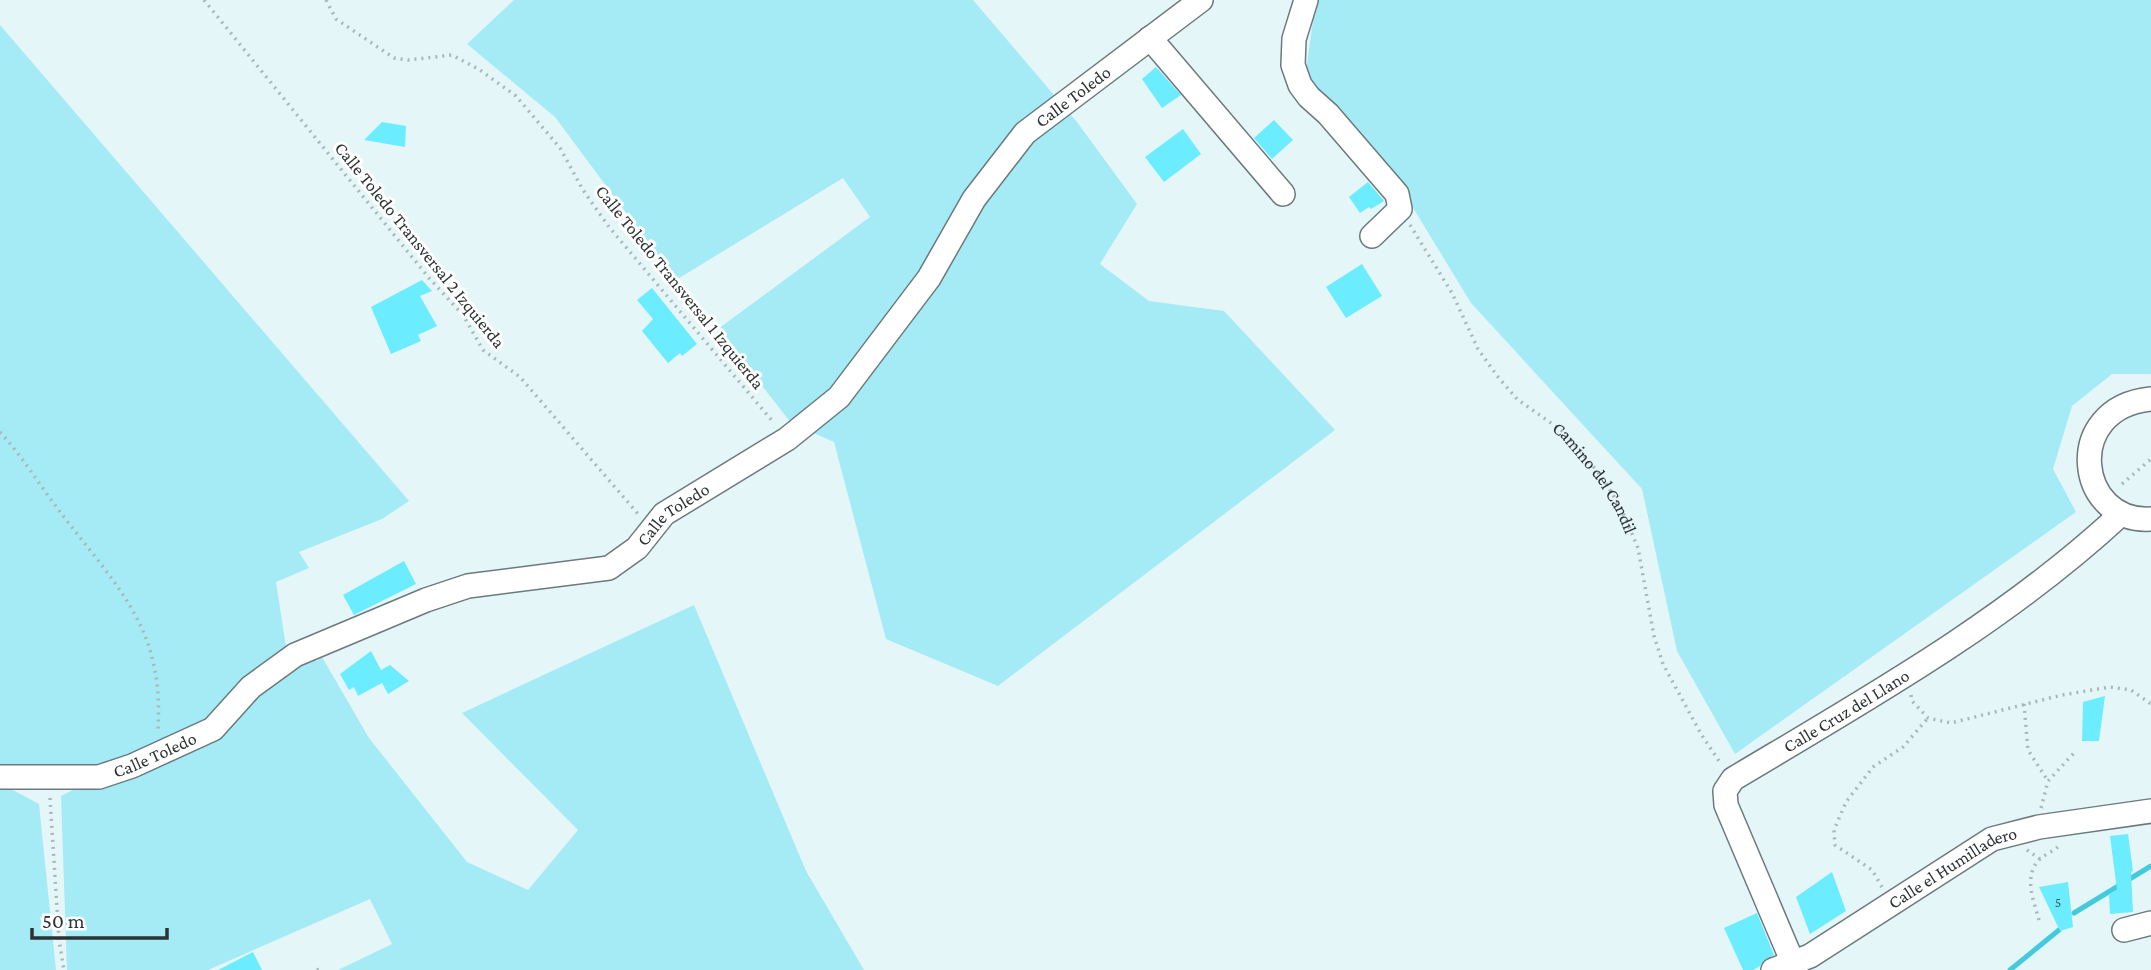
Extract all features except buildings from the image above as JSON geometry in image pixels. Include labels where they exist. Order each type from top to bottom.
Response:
[{"type":"street","name":"Calle Toledo","points":[[0,777],[99,777],[213,729],[251,687],[295,655],[426,600],[468,586],[609,568],[636,548],[664,514],[787,439],[839,397],[929,278],[974,199],[1025,133],[1201,0]]},
{"type":"street","points":[[1306,0],[1294,39],[1293,65],[1300,85],[1396,194],[1400,209],[1372,236]]},
{"type":"street","points":[[1150,38],[1283,194]]},
{"type":"street","points":[[2151,399],[2134,401],[2110,413],[2095,432],[2089,454],[2091,478],[2103,499],[2121,513],[2142,520],[2151,519]]},
{"type":"street","name":"Calle Cruz del Llano","points":[[1733,779],[1906,676],[2076,554],[2121,513]]},
{"type":"street","points":[[1733,779],[1725,791],[1726,805],[1787,968]]},
{"type":"street","name":"Calle el Humilladero","points":[[1787,968],[1992,839],[2039,827],[2151,811]]},
{"type":"street","points":[[2124,930],[2151,923]]},
{"type":"path","name":"Calle Toledo Transversal 2 Izquierda","points":[[204,0],[394,235],[463,315],[483,350],[520,377],[651,531]]},
{"type":"path","name":"Calle Toledo Transversal 1 Izquierda","points":[[326,0],[336,19],[394,58],[408,60],[452,55],[480,70],[516,96],[561,148],[583,190],[609,227],[787,439]]},
{"type":"path","name":"Camino del Candil","points":[[1400,209],[1452,293],[1478,349],[1498,377],[1517,399],[1564,433],[1602,477],[1621,508],[1638,548],[1654,636],[1663,664],[1701,734],[1733,779]]},
{"type":"path","points":[[0,432],[20,454],[122,595],[139,624],[153,660],[159,695],[158,754]]},
{"type":"path","points":[[2122,484],[2151,459]]},
{"type":"path","points":[[1906,676],[1912,701],[1928,718],[1951,723],[2062,695],[2110,687],[2130,690],[2151,704]]},
{"type":"path","points":[[2024,704],[2028,750],[2048,781]]},
{"type":"path","points":[[1884,909],[1882,884],[1872,870],[1835,845],[1834,830],[1846,802],[1873,767],[1903,747],[1928,718]]},
{"type":"path","points":[[2039,827],[2048,781],[2074,753]]},
{"type":"path","points":[[49,777],[59,940],[64,970]]},
{"type":"path","points":[[2039,920],[2030,887],[2032,870],[2040,859],[2059,847],[2073,822]]},
{"type":"shaded area","points":[[514,0],[973,0],[1077,122],[1137,204],[1100,264],[1149,301],[1224,311],[1335,430],[998,686],[886,639],[834,442],[791,423],[718,329],[870,217],[843,178],[676,280],[555,117],[467,44]]},
{"type":"shaded area","points":[[1316,0],[2151,0],[2151,374],[2112,374],[2072,406],[2053,469],[2076,512],[1735,754],[1677,651],[1642,489],[1471,303],[1387,165],[1305,77]]},
{"type":"shaded area","points":[[0,25],[409,501],[382,519],[299,552],[309,568],[276,582],[286,647],[317,661],[322,657],[369,738],[467,862],[528,890],[578,830],[462,713],[694,605],[806,871],[864,970],[338,970],[392,944],[370,899],[208,970],[67,970],[61,796],[97,778],[0,777]]},
{"type":"shaded area","points":[[0,789],[11,789],[39,804],[56,970],[0,970]]},
{"type":"waterway","points":[[2074,913],[2151,866]]},
{"type":"waterway","points":[[2010,970],[2059,930]]}]
